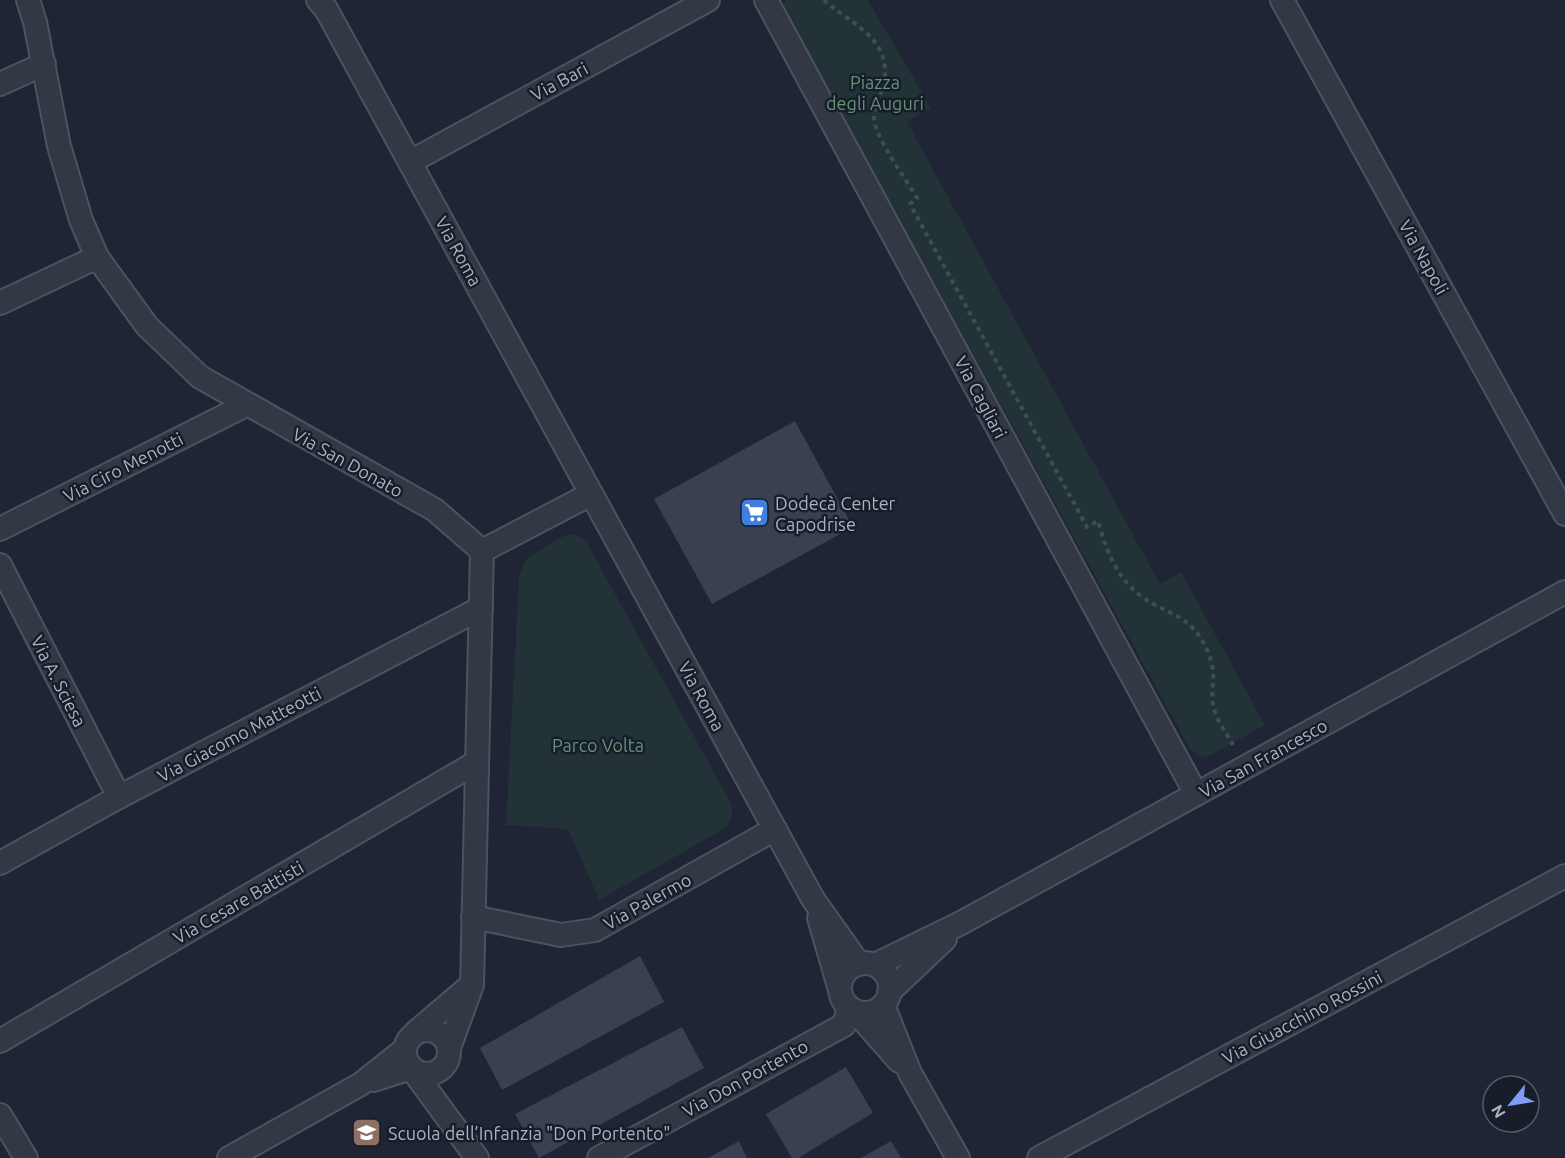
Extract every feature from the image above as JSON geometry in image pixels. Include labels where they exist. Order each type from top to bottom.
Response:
[{"type":"street","name":"Via San Donato","points":[[28,0],[44,64],[59,146],[81,220],[98,257],[147,326],[200,377],[435,510],[482,551]]},
{"type":"street","name":"Via Bari","points":[[410,162],[708,0]]},
{"type":"street","name":"Via Cagliari","points":[[766,0],[1196,794]]},
{"type":"street","name":"Via Napoli","points":[[1282,0],[1565,514]]},
{"type":"street","name":"Via Roma","points":[[322,3],[813,899],[848,1003],[910,1073]]},
{"type":"street","points":[[0,84],[44,64]]},
{"type":"street","points":[[0,303],[98,257]]},
{"type":"street","name":"Via Ciro Menotti","points":[[0,529],[246,405]]},
{"type":"street","points":[[411,1050],[423,1074],[434,1073],[441,1069],[447,1061],[449,1048],[472,985],[482,551],[591,494]]},
{"type":"street","name":"Via A. Sciesa","points":[[0,565],[119,797]]},
{"type":"street","name":"Via San Francesco","points":[[867,964],[961,923],[1565,592]]},
{"type":"street","name":"Via Giacomo Matteotti","points":[[0,863],[119,797],[481,608]]},
{"type":"street","name":"Via Cesare Battisti","points":[[0,1041],[477,762]]},
{"type":"street","name":"Via Palermo","points":[[473,917],[561,934],[595,930],[775,829]]},
{"type":"street","name":"Via Giuacchino Rossini","points":[[1039,1158],[1565,876]]},
{"type":"street","name":"Via Roma","points":[[813,899],[867,964]]},
{"type":"street","name":"Via San Francesco","points":[[886,998],[961,923]]},
{"type":"street","points":[[867,964],[882,970],[889,984],[886,998],[870,1012],[848,1003],[843,976],[853,966],[867,964]]},
{"type":"street","points":[[229,1158],[361,1084],[411,1050],[472,985]]},
{"type":"street","name":"Via Roma","points":[[886,998],[910,1073],[958,1158]]},
{"type":"street","name":"Via Don Portento","points":[[599,1158],[844,1025],[848,1003]]},
{"type":"street","points":[[411,1050],[426,1029],[436,1032],[446,1041],[449,1048]]},
{"type":"street","points":[[411,1050],[452,1121],[477,1158]]},
{"type":"street","points":[[441,1069],[452,1121]]},
{"type":"street","points":[[0,1115],[26,1158]]},
{"type":"path","points":[[824,0],[868,32],[878,45],[884,63],[884,83],[873,118],[877,133],[917,198],[910,204],[1087,527],[1098,521],[1108,555],[1115,568],[1128,583],[1141,596],[1185,620],[1202,640],[1213,672],[1213,704],[1216,715],[1245,768]]},
{"type":"green space","name":"Piazza degli Auguri","points":[[785,0],[868,0],[931,108],[907,122],[1160,584],[1181,572],[1265,725],[1205,758],[1190,749],[783,8]]},
{"type":"green space","name":"Parco Volta","points":[[568,535],[580,537],[588,545],[731,803],[732,811],[730,821],[722,830],[599,900],[568,829],[506,825],[519,577],[526,559],[557,539]]},
{"type":"building","name":"Dodecà Center Capodrise","points":[[795,421],[853,527],[712,604],[654,499]]},
{"type":"building","points":[[640,956],[664,1002],[502,1090],[480,1048]]},
{"type":"building","points":[[682,1027],[704,1068],[539,1158],[515,1114]]},
{"type":"building","points":[[846,1067],[873,1113],[798,1158],[792,1158],[766,1114]]},
{"type":"building","points":[[739,1141],[747,1158],[708,1158]]},
{"type":"building","points":[[891,1141],[901,1158],[861,1158]]},
{"type":"place","name":"Dodecà Center Capodrise","points":[[754,513]]},
{"type":"place","name":"Scuola dell’Infanzia \"Don Portento\"","points":[[367,1133]]}]
